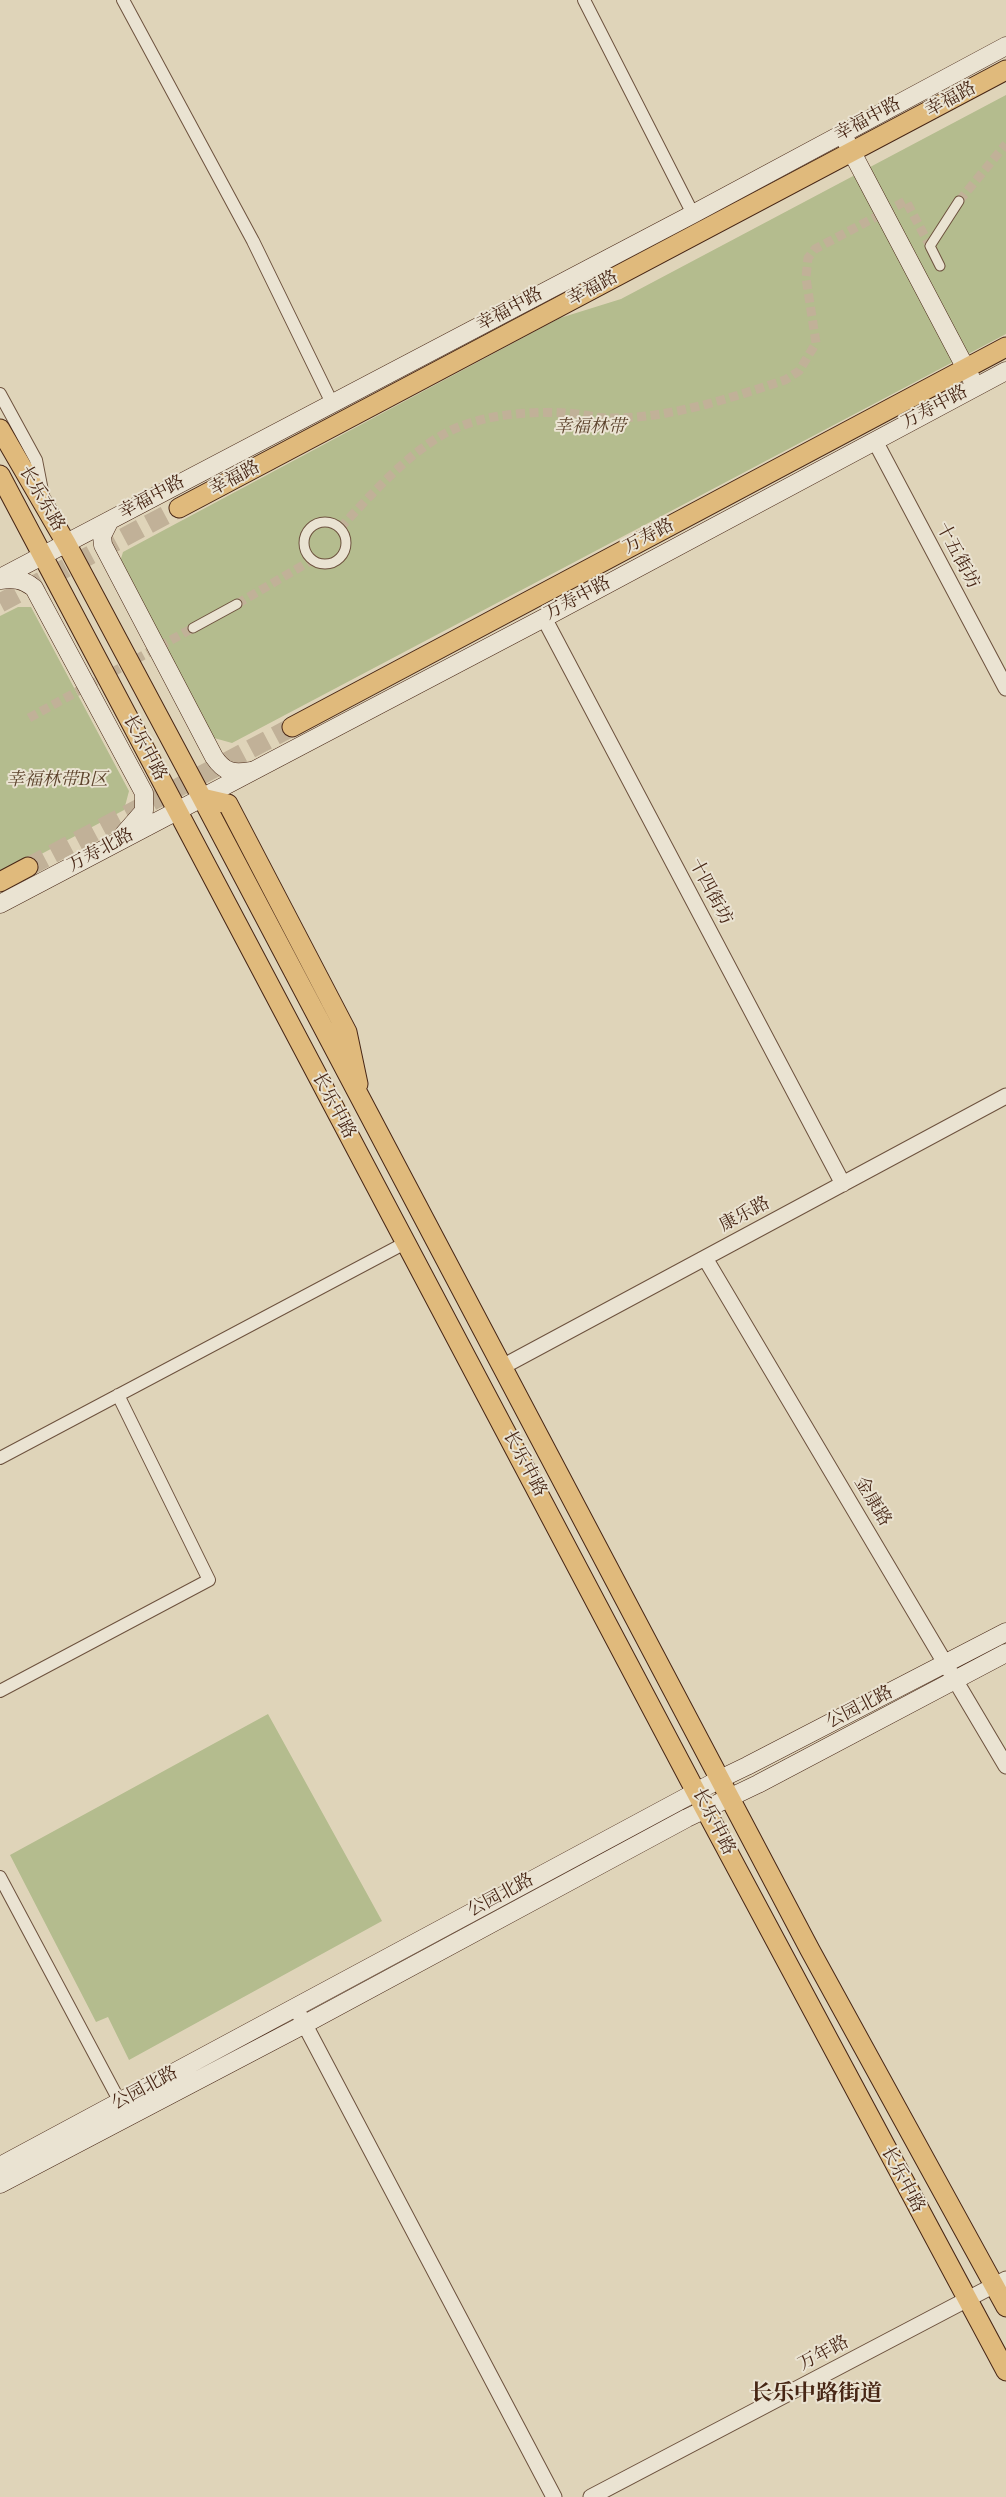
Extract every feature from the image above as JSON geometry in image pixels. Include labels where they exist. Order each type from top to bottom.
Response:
[{"type":"main road","name":"幸福中路","points":[[0,579],[693,214],[1006,46]]},
{"type":"main road","points":[[964,68],[1006,53]]},
{"type":"main road","name":"幸福路","points":[[179,508],[1006,70]]},
{"type":"main road","points":[[843,134],[975,387]]},
{"type":"main road","name":"万寿路","points":[[292,727],[1006,347]]},
{"type":"main road","name":"万寿中路","points":[[202,798],[1006,371]]},
{"type":"main road","name":"长乐东路","points":[[0,429],[66,543]]},
{"type":"main road","name":"长乐东路","points":[[0,475],[42,556]]},
{"type":"main road","points":[[664,529],[781,491]]},
{"type":"main road","points":[[110,520],[102,536],[102,544],[214,757],[229,772],[254,770]]},
{"type":"main road","name":"长乐中路","points":[[66,543],[810,1950],[1000,2282],[1006,2307]]},
{"type":"main road","name":"长乐中路","points":[[42,556],[407,1242],[705,1809],[1006,2371]]},
{"type":"main road","points":[[0,579],[18,580],[34,588],[144,793],[144,811],[111,846]]},
{"type":"main road","name":"万寿北路","points":[[0,904],[202,798]]},
{"type":"main road","points":[[0,882],[28,867]]},
{"type":"main road","points":[[370,1175],[394,1162]]},
{"type":"main road","name":"公园北路","points":[[0,2166],[720,1778],[1006,1632]]},
{"type":"main road","name":"公园北路","points":[[0,2184],[305,2024],[705,1809],[1006,1653]]},
{"type":"street","points":[[123,0],[253,241],[332,404]]},
{"type":"street","points":[[584,0],[693,214]]},
{"type":"street","points":[[940,266],[930,246],[958,201]]},
{"type":"street","points":[[0,394],[36,460],[46,508]]},
{"type":"street","name":"十五街坊","points":[[875,441],[1006,688]]},
{"type":"street","points":[[331,522],[343,531],[346,537],[346,551],[337,561],[331,564],[318,563],[308,555],[305,548],[306,534],[317,523],[331,522]]},
{"type":"street","points":[[193,628],[237,604]]},
{"type":"street","name":"十四街坊","points":[[544,618],[843,1184]]},
{"type":"street","name":"康乐路","points":[[502,1367],[1006,1096]]},
{"type":"street","points":[[0,1458],[407,1242]]},
{"type":"street","name":"金康路","points":[[705,1258],[1006,1766]]},
{"type":"street","points":[[0,1691],[209,1580],[118,1395]]},
{"type":"street","points":[[0,1876],[120,2102]]},
{"type":"street","points":[[296,2008],[554,2497]]},
{"type":"street","name":"万年路","points":[[592,2497],[1000,2282]]},
{"type":"green space","name":"幸福林带","points":[[1006,95],[1006,334],[232,743],[214,738],[120,562],[123,552],[560,318],[621,299]]},
{"type":"green space","name":"幸福林带B区","points":[[18,607],[31,607],[129,791],[124,810],[0,876],[0,616]]},
{"type":"green space","points":[[268,1714],[382,1921],[129,2060],[108,2017],[96,2022],[10,1855]]},
{"type":"tunnel","points":[[959,201],[1006,144]]},
{"type":"tunnel","points":[[340,528],[396,470],[428,444],[444,434],[473,422],[499,416],[526,413],[571,413],[608,418],[653,415],[720,401],[785,380],[799,371],[816,343],[806,278],[808,258],[815,249],[906,201],[930,246]]},
{"type":"tunnel","points":[[0,603],[179,508]]},
{"type":"tunnel","points":[[237,604],[312,560]]},
{"type":"tunnel","points":[[29,718],[193,628]]},
{"type":"tunnel","points":[[28,867],[292,727]]},
{"type":"district","name":"长乐中路街道","points":[[816,2395]]}]
